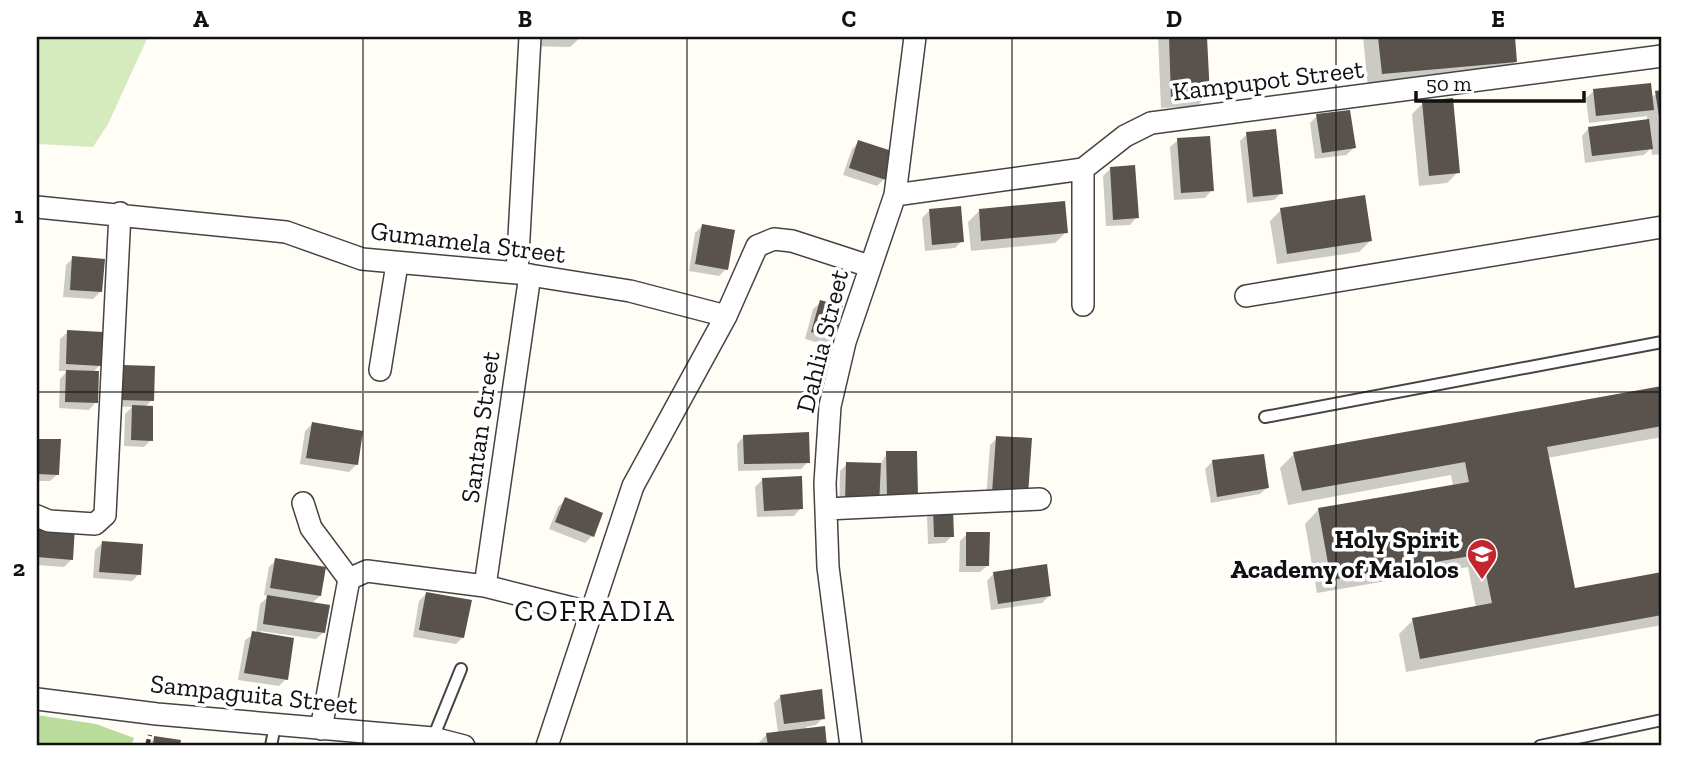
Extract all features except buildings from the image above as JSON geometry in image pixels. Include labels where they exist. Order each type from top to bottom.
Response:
[{"type":"street","name":"Santan Street","points":[[485,586],[523,274],[530,37]]},
{"type":"street","name":"Dahlia Street","points":[[851,746],[828,567],[826,509],[830,406],[845,342],[895,195],[915,37]]},
{"type":"street","name":"Kampupot Street","points":[[1083,169],[1125,136],[1152,123],[1662,56]]},
{"type":"street","points":[[895,195],[1083,169],[1083,305]]},
{"type":"street","name":"Gumamela Street","points":[[37,207],[120,213],[286,232],[362,259],[523,274],[630,291],[726,316]]},
{"type":"street","points":[[37,516],[49,521],[95,524],[105,514],[108,498],[120,213]]},
{"type":"street","points":[[1246,296],[1662,227]]},
{"type":"street","points":[[547,746],[633,486],[726,316],[757,246],[774,239],[792,241],[869,266]]},
{"type":"street","points":[[380,370],[397,264]]},
{"type":"street","points":[[826,509],[1040,499]]},
{"type":"street","points":[[303,503],[311,528],[349,579],[321,729]]},
{"type":"street","points":[[349,579],[368,572],[485,586],[592,613]]},
{"type":"street","name":"Sampaguita Street","points":[[37,699],[273,736],[321,729],[433,738],[464,746]]},
{"type":"lane","points":[[1265,417],[1662,342]]},
{"type":"lane","points":[[433,738],[461,668]]},
{"type":"lane","points":[[1540,746],[1662,720]]},
{"type":"green space","points":[[37,37],[152,37],[147,39],[108,124],[93,147],[37,144]]},
{"type":"green space","points":[[37,715],[96,724],[134,738],[131,746],[37,746]]},
{"type":"place","name":"Holy Spirit Academy of Malolos","points":[[1482,581]]},
{"type":"district","name":"COFRADIA","points":[[595,611]]}]
